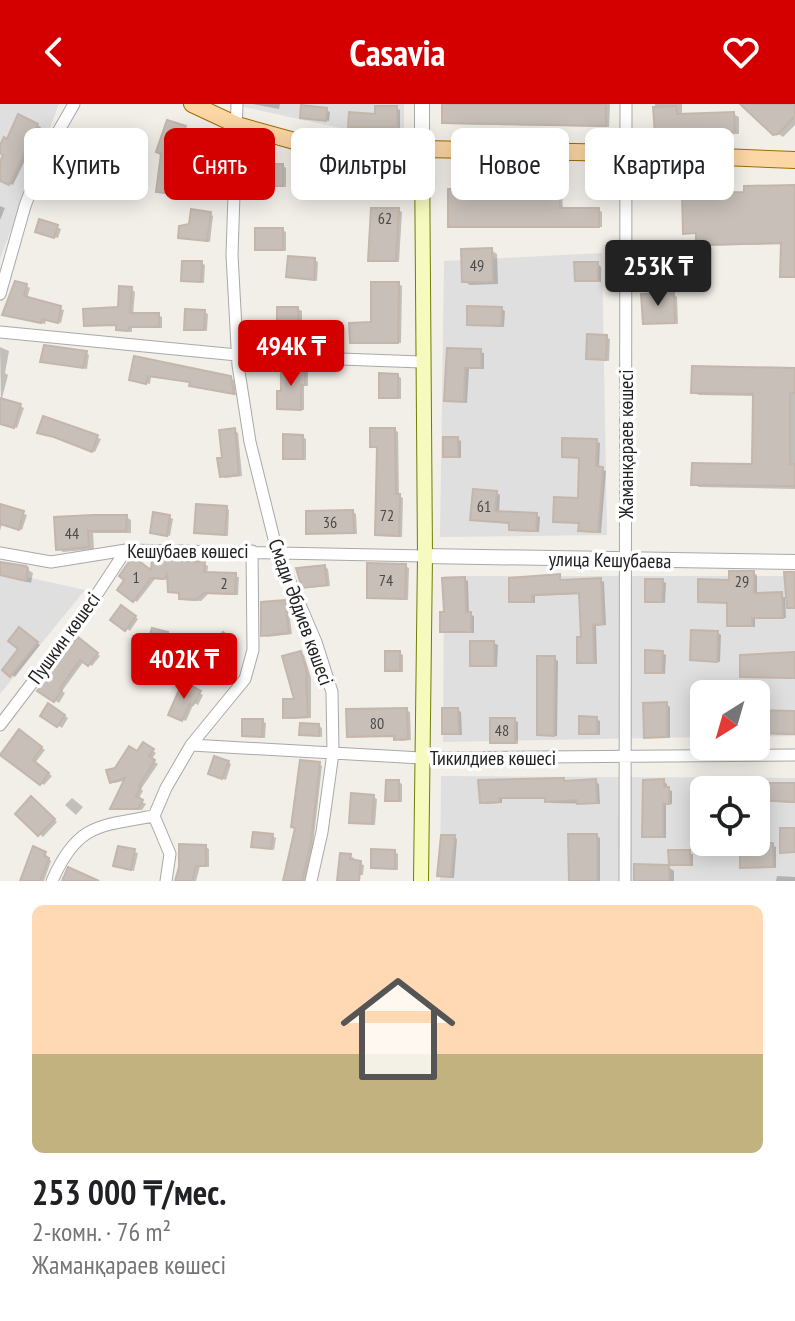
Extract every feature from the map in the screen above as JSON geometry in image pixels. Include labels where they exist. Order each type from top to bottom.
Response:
[{"type":"main road","points":[[192,104],[237,125],[291,140]]},
{"type":"main road","points":[[435,149],[585,152]]},
{"type":"main road","points":[[734,157],[795,160]]},
{"type":"main road","points":[[421,881],[425,556],[422,200]]},
{"type":"street","points":[[0,294],[25,206],[43,158],[74,104]]},
{"type":"street","name":"Смади Әбдиев көшесі","points":[[237,104],[232,255],[237,355],[250,442],[277,551],[316,642],[332,692],[333,753],[322,832],[311,881]]},
{"type":"street","points":[[422,104],[422,128]]},
{"type":"street","name":"Жаманқараев көшесі","points":[[626,104],[626,128]]},
{"type":"street","name":"Жаманқараев көшесі","points":[[625,200],[625,881]]},
{"type":"street","points":[[0,332],[237,355],[285,354],[421,362]]},
{"type":"street","name":"Кешубаев көшесі","points":[[0,553],[51,562],[126,550],[425,556]]},
{"type":"street","name":"Пушкин көшесі","points":[[0,725],[80,620],[126,550]]},
{"type":"street","points":[[166,881],[170,854],[154,816],[191,745],[245,679],[253,650],[252,551]]},
{"type":"street","name":"улица Кешубаева","points":[[425,556],[795,562]]},
{"type":"street","name":"Тикилдиев көшесі","points":[[191,745],[421,758],[795,755]]},
{"type":"street","points":[[52,881],[64,853],[97,826],[154,816]]},
{"type":"shaded area","points":[[0,104],[59,104],[50,128],[24,128],[24,196],[0,259]]},
{"type":"shaded area","points":[[230,104],[404,104],[404,128],[340,128]]},
{"type":"shaded area","points":[[602,253],[607,535],[440,537],[444,261]]},
{"type":"shaded area","points":[[0,571],[85,590],[0,694]]},
{"type":"shaded area","points":[[444,576],[795,576],[795,736],[770,737],[770,680],[690,680],[690,737],[443,742]]},
{"type":"shaded area","points":[[441,776],[690,777],[690,856],[770,856],[770,778],[795,778],[795,881],[440,881]]},
{"type":"building","points":[[442,104],[606,104],[606,126],[442,123]]},
{"type":"building","points":[[740,104],[795,104],[795,116],[778,134],[773,135]]},
{"type":"building","points":[[301,105],[327,108],[326,121],[300,118]]},
{"type":"building","points":[[375,106],[397,106],[397,127],[348,127],[349,112],[375,114]]},
{"type":"building","points":[[676,106],[677,114],[734,112],[735,132],[734,128],[654,128],[653,107]]},
{"type":"building","points":[[18,114],[38,124],[36,128],[24,128],[24,153],[9,185],[0,181],[3,155],[0,145],[4,137],[7,139]]},
{"type":"building","points":[[167,120],[186,126],[185,128],[164,128]]},
{"type":"building","points":[[164,129],[164,193],[156,192],[161,154],[156,152]]},
{"type":"building","points":[[275,164],[283,164],[283,186],[275,186]]},
{"type":"building","points":[[795,185],[795,277],[780,277],[781,243],[696,245],[696,233],[683,234],[682,200],[734,200],[734,192],[744,192],[744,186]]},
{"type":"building","points":[[448,189],[451,189],[451,200],[560,200],[560,208],[599,208],[599,227],[448,227]]},
{"type":"building","points":[[371,208],[399,208],[396,261],[368,261]]},
{"type":"building","points":[[191,209],[211,212],[207,241],[178,238],[179,226],[189,224]]},
{"type":"building","points":[[39,219],[58,225],[54,238],[35,232]]},
{"type":"building","points":[[255,228],[283,228],[283,250],[255,250]]},
{"type":"building","points":[[492,248],[493,282],[462,282],[461,249]]},
{"type":"building","points":[[288,256],[315,258],[314,280],[286,277]]},
{"type":"building","points":[[182,261],[202,261],[201,282],[181,281]]},
{"type":"building","points":[[574,262],[598,262],[598,281],[575,281]]},
{"type":"building","points":[[15,281],[27,284],[24,296],[61,306],[58,323],[42,319],[41,323],[2,315]]},
{"type":"building","points":[[371,282],[399,282],[398,343],[350,343],[349,323],[371,322]]},
{"type":"building","points":[[119,286],[132,287],[130,313],[159,313],[159,327],[129,327],[128,331],[116,330],[116,325],[84,326],[83,309],[118,307]]},
{"type":"building","points":[[674,293],[675,323],[643,324],[641,294]]},
{"type":"building","points":[[467,306],[502,307],[501,326],[467,325]]},
{"type":"building","points":[[277,307],[298,307],[299,329],[277,329]]},
{"type":"building","points":[[185,309],[205,310],[204,330],[184,330]]},
{"type":"building","points":[[587,334],[607,335],[606,360],[586,359]]},
{"type":"building","points":[[44,345],[87,351],[83,368],[40,362]]},
{"type":"building","points":[[447,348],[481,349],[481,368],[465,368],[464,402],[444,401]]},
{"type":"building","points":[[134,356],[231,376],[234,394],[189,386],[190,382],[148,376],[146,384],[129,380]]},
{"type":"building","points":[[692,366],[795,368],[795,393],[790,393],[790,464],[795,464],[795,486],[691,485],[692,463],[752,464],[753,394],[691,393]]},
{"type":"building","points":[[281,367],[305,367],[301,410],[277,409]]},
{"type":"building","points":[[379,373],[398,374],[398,398],[379,398]]},
{"type":"building","points":[[0,398],[21,404],[14,428],[0,424]]},
{"type":"building","points":[[43,416],[98,435],[92,452],[37,433]]},
{"type":"building","points":[[235,428],[239,475],[220,477],[217,458],[222,458],[219,430]]},
{"type":"building","points":[[370,428],[395,428],[396,494],[400,494],[399,536],[375,535],[377,447],[370,447]]},
{"type":"building","points":[[283,434],[303,435],[303,459],[283,459]]},
{"type":"building","points":[[443,437],[458,437],[458,457],[443,457]]},
{"type":"building","points":[[562,438],[597,439],[596,466],[603,467],[598,532],[578,531],[579,523],[553,522],[554,497],[578,498],[579,458],[562,457]]},
{"type":"building","points":[[473,489],[497,491],[495,511],[537,513],[536,531],[509,530],[509,523],[470,520]]},
{"type":"building","points":[[0,504],[24,511],[19,530],[0,524]]},
{"type":"building","points":[[196,504],[227,506],[225,535],[194,533]]},
{"type":"building","points":[[353,510],[354,533],[306,534],[306,511]]},
{"type":"building","points":[[153,512],[170,515],[167,536],[150,533]]},
{"type":"building","points":[[127,515],[126,531],[88,531],[89,547],[56,550],[54,517]]},
{"type":"building","points":[[131,559],[136,559],[151,570],[152,559],[205,562],[204,572],[236,573],[235,594],[204,593],[196,600],[179,599],[179,593],[168,592],[167,574],[164,579],[151,578],[133,602],[117,590],[124,580],[119,576]]},
{"type":"building","points":[[0,562],[26,566],[26,581],[0,575]]},
{"type":"building","points":[[367,563],[406,564],[405,599],[367,598]]},
{"type":"building","points":[[325,565],[327,585],[302,588],[296,568]]},
{"type":"building","points":[[729,571],[754,571],[754,593],[782,592],[783,618],[752,618],[752,626],[727,626],[727,603],[698,602],[698,579],[729,580]]},
{"type":"building","points":[[784,572],[795,572],[795,608],[787,608]]},
{"type":"building","points":[[560,574],[560,580],[601,578],[603,624],[593,625],[594,663],[577,663],[577,637],[581,637],[579,593],[532,595],[532,602],[509,602],[509,578]]},
{"type":"building","points":[[465,577],[466,612],[471,612],[471,632],[440,632],[440,612],[444,612],[442,578]]},
{"type":"building","points":[[645,579],[663,579],[662,602],[645,602]]},
{"type":"building","points":[[285,600],[289,633],[261,636],[261,602]]},
{"type":"building","points":[[121,605],[136,616],[125,631],[110,620]]},
{"type":"building","points":[[19,627],[38,642],[10,677],[2,670],[18,649],[8,641]]},
{"type":"building","points":[[152,628],[168,632],[160,660],[144,655]]},
{"type":"building","points":[[691,630],[718,631],[717,662],[690,660]]},
{"type":"building","points":[[223,632],[234,640],[222,656],[211,648]]},
{"type":"building","points":[[78,637],[98,653],[88,666],[80,660],[54,702],[37,691]]},
{"type":"building","points":[[470,641],[494,641],[494,666],[470,666]]},
{"type":"building","points":[[645,650],[663,651],[662,673],[645,673]]},
{"type":"building","points":[[301,651],[308,677],[308,717],[283,718],[283,699],[294,699],[282,656]]},
{"type":"building","points":[[385,651],[400,651],[400,671],[385,671]]},
{"type":"building","points":[[795,652],[795,678],[740,677],[740,655]]},
{"type":"building","points":[[537,656],[555,656],[554,736],[537,735]]},
{"type":"building","points":[[183,681],[201,691],[193,705],[190,703],[182,721],[168,715]]},
{"type":"building","points":[[667,702],[667,737],[644,738],[643,703]]},
{"type":"building","points":[[48,703],[65,715],[57,727],[40,716]]},
{"type":"building","points":[[407,708],[408,739],[394,740],[394,736],[347,737],[346,709]]},
{"type":"building","points":[[442,708],[458,708],[459,734],[442,734]]},
{"type":"building","points":[[770,710],[795,711],[795,734],[770,733]]},
{"type":"building","points":[[579,716],[597,717],[597,734],[579,734]]},
{"type":"building","points":[[490,718],[515,718],[515,743],[490,743]]},
{"type":"building","points":[[242,719],[263,719],[262,737],[242,736]]},
{"type":"building","points":[[300,723],[319,724],[319,736],[299,735]]},
{"type":"building","points":[[19,729],[42,747],[33,760],[49,773],[40,785],[0,755]]},
{"type":"building","points":[[143,742],[154,749],[149,756],[155,760],[136,796],[143,800],[138,809],[110,809],[125,778],[110,783],[106,770],[115,768],[129,746],[137,751]]},
{"type":"building","points":[[214,756],[229,761],[222,779],[208,774]]},
{"type":"building","points":[[300,760],[320,762],[311,843],[302,881],[283,881],[295,828],[291,827]]},
{"type":"building","points":[[564,778],[564,781],[596,779],[597,803],[499,798],[499,802],[480,803],[478,780]]},
{"type":"building","points":[[664,779],[664,787],[669,787],[669,804],[663,804],[663,837],[642,837],[643,780]]},
{"type":"building","points":[[386,780],[399,780],[399,801],[385,801]]},
{"type":"building","points":[[770,783],[795,783],[795,802],[770,801]]},
{"type":"building","points":[[351,793],[374,795],[372,824],[349,823]]},
{"type":"building","points":[[31,796],[55,819],[38,836],[15,814]]},
{"type":"building","points":[[780,828],[795,828],[795,852],[780,853]]},
{"type":"building","points":[[253,832],[273,834],[271,849],[251,847]]},
{"type":"building","points":[[568,834],[597,834],[597,881],[569,881]]},
{"type":"building","points":[[441,835],[455,835],[451,877],[437,876]]},
{"type":"building","points":[[770,843],[773,843],[773,867],[740,868],[740,856],[770,856]]},
{"type":"building","points":[[179,844],[206,845],[206,866],[196,866],[192,881],[175,881],[179,867]]},
{"type":"building","points":[[33,846],[46,852],[44,856],[49,858],[40,881],[20,881]]},
{"type":"building","points":[[118,846],[135,849],[131,870],[113,866]]},
{"type":"building","points":[[371,849],[395,850],[395,869],[371,868]]},
{"type":"building","points":[[668,850],[690,850],[690,865],[669,865]]},
{"type":"building","points":[[340,853],[351,854],[350,859],[361,861],[359,881],[337,881]]},
{"type":"building","points":[[634,864],[669,865],[669,881],[634,881]]},
{"type":"building","points":[[68,867],[99,881],[62,881]]}]
